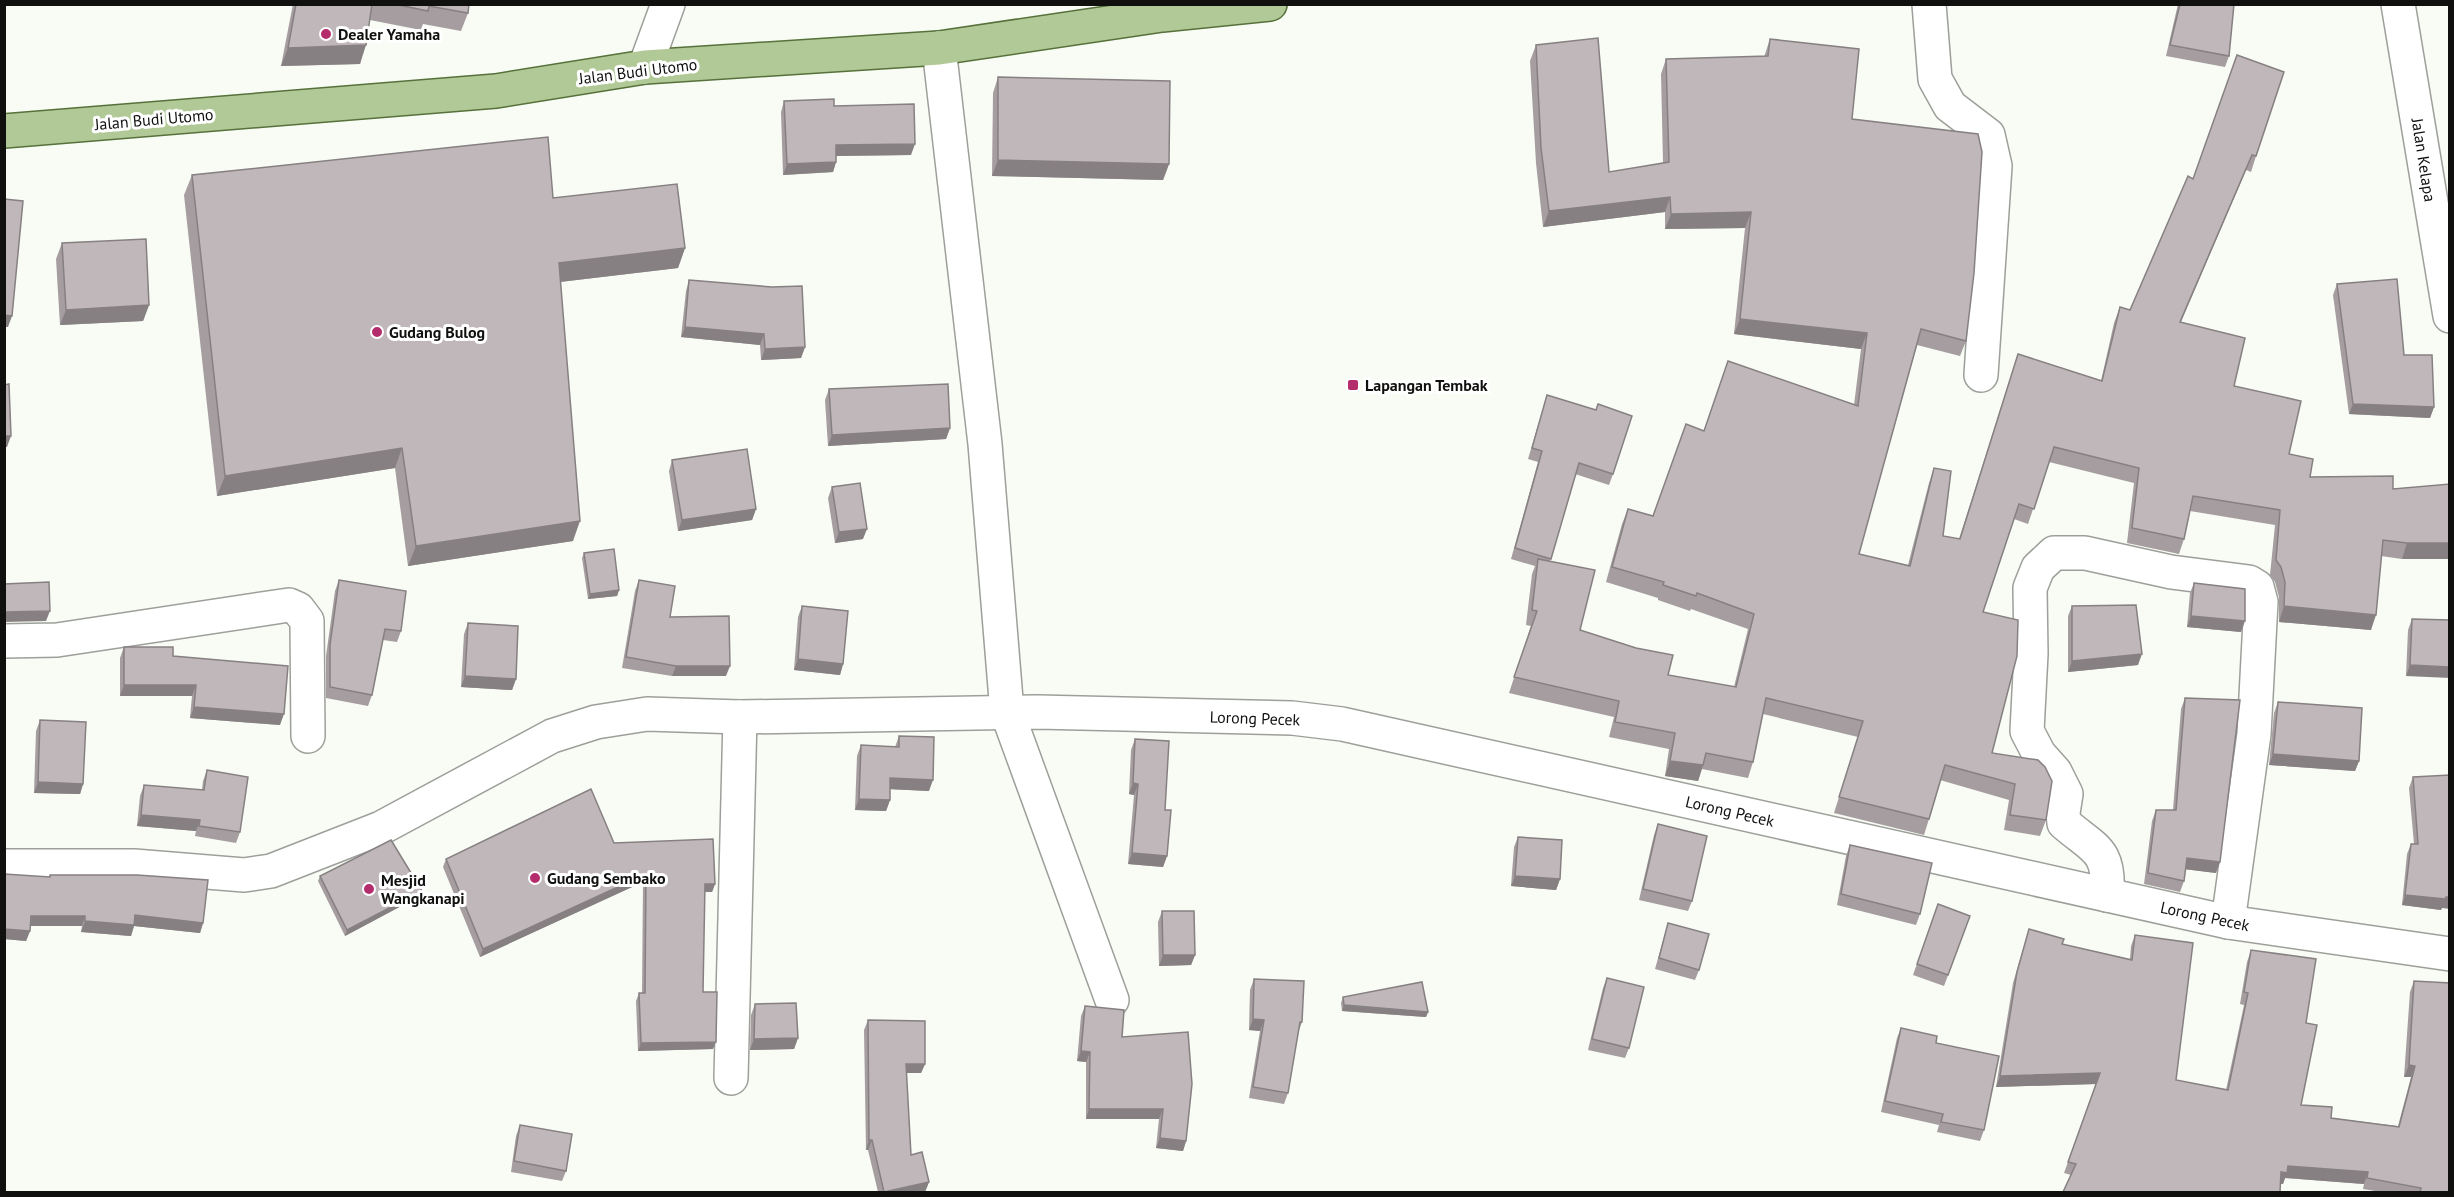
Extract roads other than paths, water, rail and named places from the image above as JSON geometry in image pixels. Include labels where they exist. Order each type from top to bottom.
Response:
[{"type":"main road","name":"Jalan Budi Utomo","points":[[4,131],[496,91],[645,66],[939,48],[1161,10],[1270,4]]},
{"type":"street","points":[[645,66],[668,4]]},
{"type":"street","points":[[1929,4],[1935,79],[1950,105],[1988,135],[1995,166],[1981,375]]},
{"type":"street","name":"Jalan Kelapa","points":[[2398,4],[2450,316]]},
{"type":"street","points":[[939,48],[985,444],[1007,712],[1112,1000]]},
{"type":"street","points":[[2107,895],[2108,874],[2099,850],[2064,823],[2066,794],[2055,772],[2039,754],[2027,731],[2031,654],[2030,588],[2038,568],[2054,553],[2085,553],[2171,572],[2249,582],[2257,587],[2261,602],[2253,734],[2228,922]]},
{"type":"street","points":[[4,641],[57,640],[289,605],[298,609],[307,621],[308,736]]},
{"type":"street","name":"Lorong Pecek","points":[[4,866],[134,866],[244,875],[271,871],[381,828],[552,736],[596,722],[646,714],[740,717],[1007,712],[1292,718],[1342,724],[2228,922],[2450,954]]},
{"type":"street","points":[[731,1078],[740,717]]},
{"type":"place","name":"Dealer Yamaha","points":[[326,34]]},
{"type":"place","name":"Gudang Bulog","points":[[377,332]]},
{"type":"place","name":"Lapangan Tembak","points":[[1353,385]]},
{"type":"place","name":"Gudang Sembako","points":[[535,878]]},
{"type":"place","name":"Mesjid Wangkanapi","points":[[369,889]]}]
